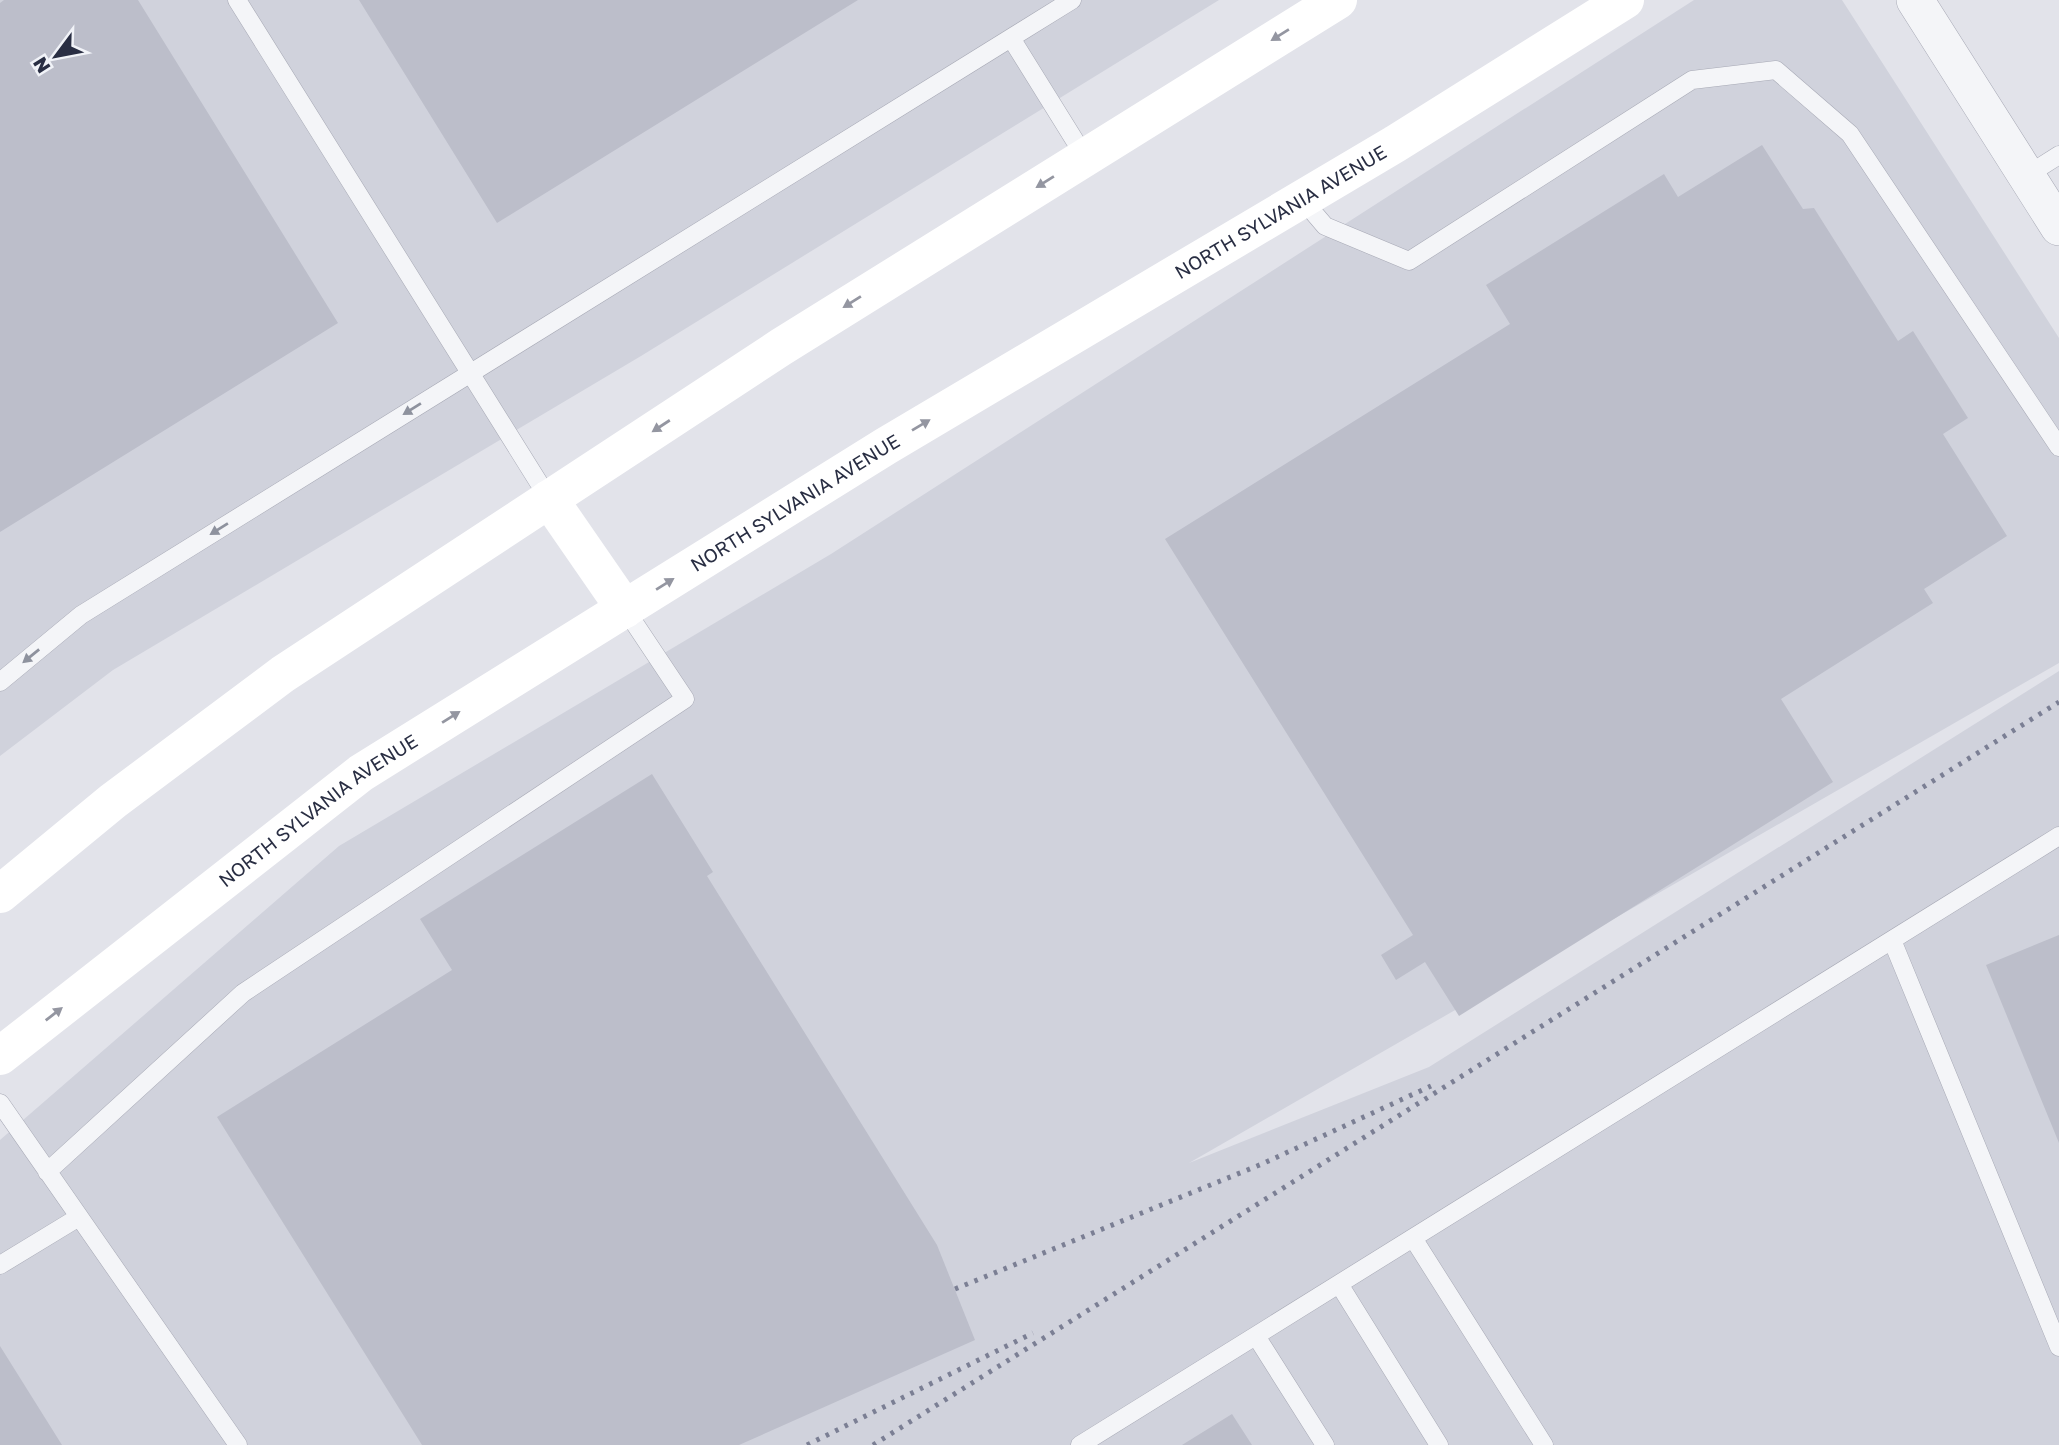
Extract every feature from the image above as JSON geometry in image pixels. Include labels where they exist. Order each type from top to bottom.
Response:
[{"type":"main road","points":[[0,894],[113,801],[283,674],[781,347],[1338,0]]},
{"type":"main road","name":"NORTH SYLVANIA AVENUE","points":[[0,1056],[361,773],[886,446],[1302,200],[1625,0]]},
{"type":"main road","points":[[549,499],[625,609]]},
{"type":"street","points":[[1915,0],[2059,227]]},
{"type":"lane","points":[[237,0],[549,499]]},
{"type":"lane","points":[[0,681],[81,615],[1072,0]]},
{"type":"lane","points":[[1011,38],[1085,157]]},
{"type":"lane","points":[[1302,200],[1325,226],[1409,261],[1692,80],[1776,70],[1850,134],[2059,447]]},
{"type":"lane","points":[[2026,176],[2059,155]]},
{"type":"lane","points":[[47,1172],[243,993],[685,699],[625,609]]},
{"type":"lane","points":[[1080,1445],[2059,836]]},
{"type":"lane","points":[[1892,940],[2059,1347]]},
{"type":"lane","points":[[0,1103],[238,1445]]},
{"type":"lane","points":[[0,1265],[79,1217]]},
{"type":"lane","points":[[1413,1238],[1544,1445]]},
{"type":"lane","points":[[1339,1284],[1439,1445]]},
{"type":"lane","points":[[1256,1336],[1325,1445]]},
{"type":"shaded area","points":[[0,0],[1219,0],[641,356],[113,670],[0,756]]},
{"type":"shaded area","points":[[1694,0],[1842,0],[2059,338],[2059,663],[1189,1163],[1429,1067],[2059,671],[2059,1445],[0,1445],[0,1140],[339,846],[831,554]]},
{"type":"building","points":[[4,0],[138,0],[338,323],[0,532],[0,3]]},
{"type":"building","points":[[359,0],[858,0],[497,223]]},
{"type":"building","points":[[1762,145],[1803,209],[1814,208],[1898,341],[1913,331],[1968,418],[1943,434],[2007,536],[1924,589],[1933,603],[1781,699],[1833,782],[1459,1016],[1425,962],[1396,980],[1381,955],[1413,935],[1165,539],[1510,324],[1486,285],[1664,174],[1678,197]]},
{"type":"building","points":[[652,774],[713,872],[707,876],[937,1245],[975,1340],[739,1445],[422,1445],[217,1117],[452,970],[420,919]]},
{"type":"building","points":[[2059,935],[2059,1143],[1986,965]]},
{"type":"building","points":[[0,1346],[62,1445],[0,1445]]},
{"type":"building","points":[[1232,1414],[1252,1445],[1182,1445]]},
{"type":"railway","points":[[873,1445],[2059,702]]},
{"type":"railway","points":[[955,1289],[1262,1164],[1431,1086]]},
{"type":"railway","points":[[807,1445],[1033,1333]]}]
